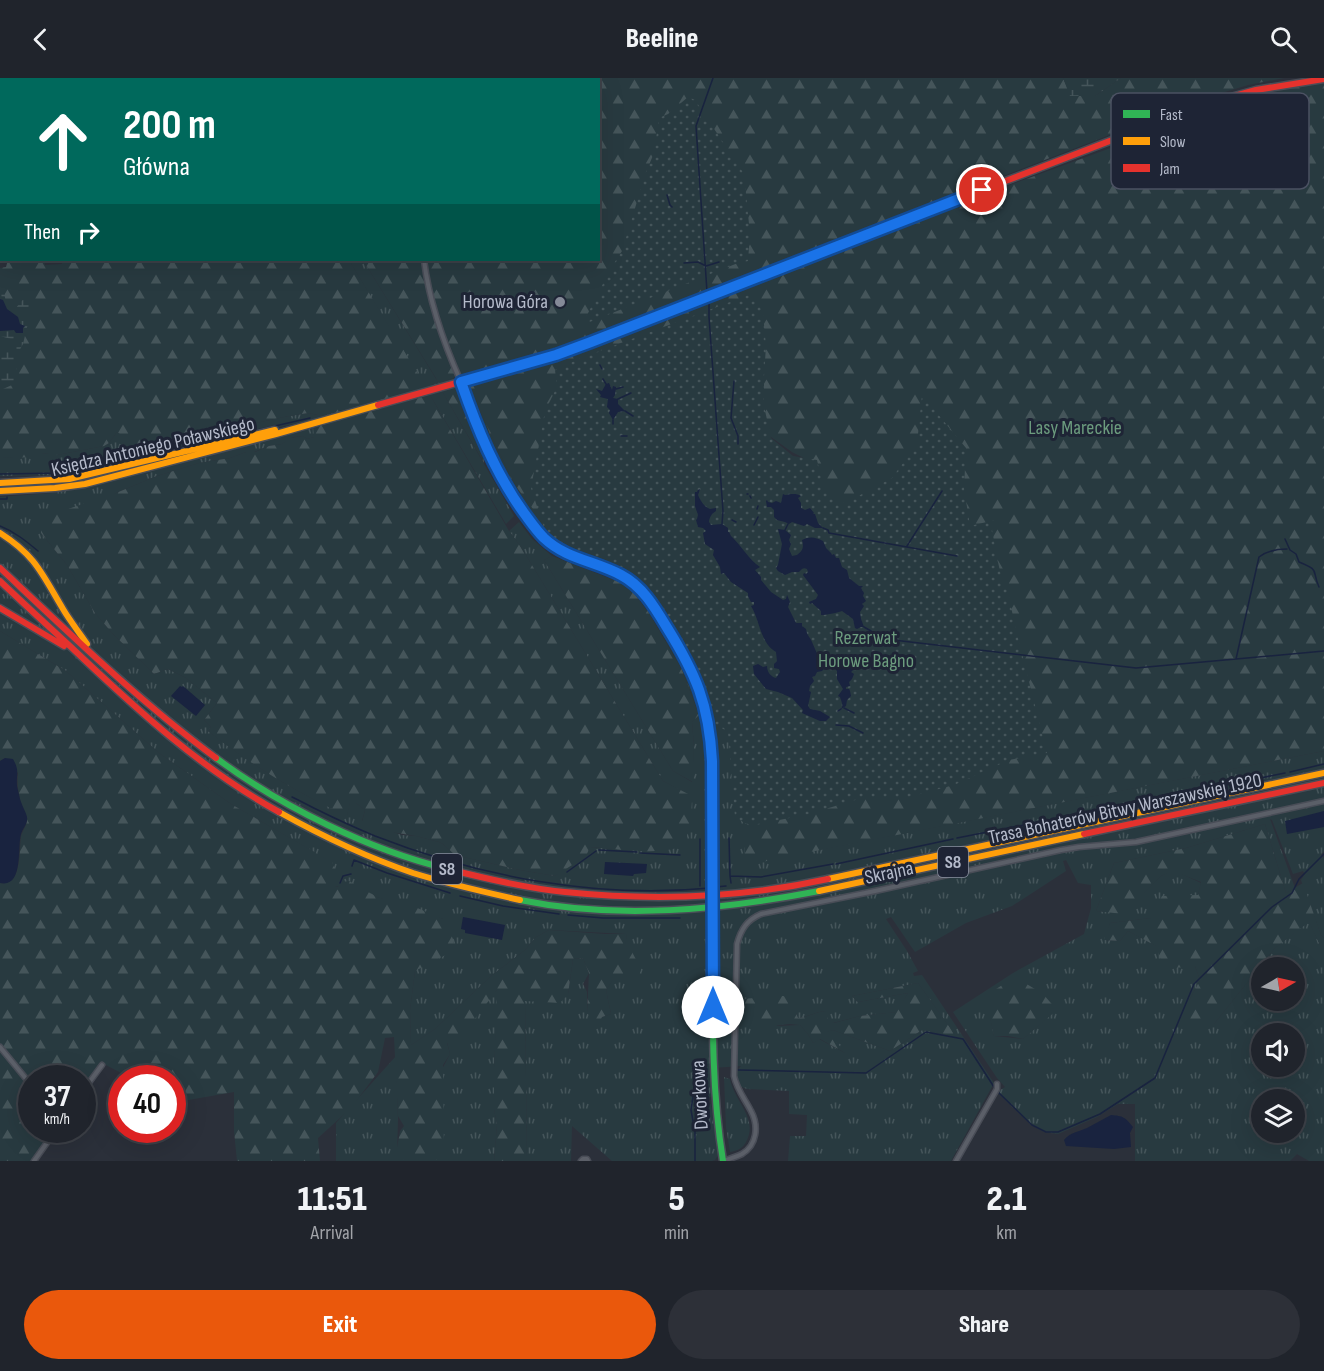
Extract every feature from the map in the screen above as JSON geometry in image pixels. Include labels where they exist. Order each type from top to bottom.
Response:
[{"type":"main road","name":"Księdza Antoniego Poławskiego","points":[[1242,93],[1294,82],[1324,79]]},
{"type":"main road","name":"Księdza Antoniego Poławskiego","points":[[0,491],[55,489],[85,484],[203,452],[234,446],[556,355],[1111,140]]},
{"type":"main road","name":"Dworkowa","points":[[461,382],[491,458],[512,495],[535,528],[544,538],[567,554],[619,574],[637,586],[653,605],[690,667],[704,703],[711,736],[713,774],[714,1100],[723,1161]]},
{"type":"main road","name":"Księdza Antoniego Poławskiego","points":[[0,483],[69,479],[311,423]]},
{"type":"main road","points":[[0,533],[33,558],[96,658]]},
{"type":"main road","name":"S8","points":[[0,568],[96,658]]},
{"type":"main road","name":"S8","points":[[0,581],[78,654]]},
{"type":"main road","points":[[0,608],[78,654]]},
{"type":"main road","name":"Trasa Bohaterów Bitwy Warszawskiej 1920","points":[[78,654],[188,751],[254,798],[306,827],[373,858],[436,880],[506,897],[578,907],[672,910],[768,900],[1324,783]]},
{"type":"main road","name":"Trasa Bohaterów Bitwy Warszawskiej 1920","points":[[96,658],[176,729],[222,763],[277,798],[335,828],[413,859],[467,875],[553,892],[629,898],[715,896],[800,885],[1324,773]]},
{"type":"street","points":[[424,261],[425,273],[447,350],[461,382]]},
{"type":"street","name":"Skrajna","points":[[746,924],[761,914],[1061,850],[1136,842],[1324,801]]},
{"type":"street","name":"Dworkowa","points":[[723,1161],[747,1150],[756,1132],[753,1114],[734,1076],[737,944],[746,924]]},
{"type":"street","points":[[0,1047],[18,1069]]},
{"type":"street","points":[[96,1073],[102,1065]]},
{"type":"street","points":[[956,1161],[997,1089],[997,1084]]},
{"type":"street","points":[[34,1161],[47,1143]]},
{"type":"street","points":[[581,1161],[587,1159],[588,1161]]},
{"type":"green space","points":[[600,78],[1063,78],[1071,96],[1095,96],[1121,78],[1284,78],[1221,93],[1111,93],[1111,134],[549,351],[439,383],[364,261],[600,261]]},
{"type":"green space","points":[[1063,78],[1121,78],[1095,96],[1070,96]]},
{"type":"green space","name":"Lasy Mareckie","points":[[1324,82],[1324,751],[752,864],[745,863],[745,841],[734,738],[692,650],[641,575],[557,537],[539,517],[510,475],[471,392],[470,385],[512,374],[518,369],[560,359],[950,207],[1111,148],[1111,189],[1309,189],[1309,93],[1261,93],[1275,88]],"holes":[[[764,432],[792,452],[810,461],[841,540]]]},
{"type":"green space","points":[[688,97],[695,100],[744,174],[750,234],[748,261],[582,325],[622,251],[654,153],[659,118],[668,114]]},
{"type":"green space","points":[[8,261],[44,261],[45,265],[62,264],[62,261],[350,261],[426,387],[323,416],[308,413],[284,417],[129,451],[118,440],[120,434],[117,432],[104,446],[49,456],[49,454],[42,453],[40,457],[0,458],[0,268],[6,267]]},
{"type":"green space","points":[[350,261],[364,261],[438,382],[454,378],[453,380],[312,420],[86,471],[66,475],[0,476],[0,458],[42,453],[57,455],[104,446],[117,432],[120,433],[129,451],[284,417],[308,413],[317,415],[425,387]]},
{"type":"green space","points":[[749,274],[748,278],[587,341],[546,355],[465,377],[461,375],[525,358],[585,337]]},
{"type":"green space","points":[[0,290],[4,293],[8,307],[15,309],[26,299],[32,301],[34,309],[18,353],[15,380],[0,394],[0,348],[2,344],[16,344],[16,341],[4,341],[4,339],[11,339],[0,336],[0,331],[14,330],[23,333],[25,327],[0,299]]},
{"type":"green space","name":"Rezerwat Horowe Bagno","points":[[754,293],[763,314],[766,346],[764,406],[771,438],[793,456],[817,460],[824,490],[840,504],[892,478],[917,444],[922,395],[966,448],[964,488],[970,526],[995,520],[992,530],[1002,580],[1008,592],[1047,753],[1009,760],[954,785],[901,799],[865,797],[809,814],[750,826],[735,817],[728,732],[714,723],[705,688],[696,666],[653,594],[642,582],[624,570],[567,547],[545,531],[531,488],[545,411],[557,387],[555,370],[581,358]]},
{"type":"green space","points":[[453,387],[442,391],[514,516],[506,524],[430,395],[314,427],[314,437],[307,439],[303,436],[293,437],[282,444],[230,458],[199,463],[157,476],[116,493],[41,533],[67,565],[95,613],[154,674],[168,669],[186,678],[217,703],[204,720],[211,727],[208,731],[242,756],[292,788],[347,815],[350,802],[356,803],[365,810],[362,821],[402,835],[439,842],[455,855],[520,870],[555,876],[590,847],[649,851],[691,796],[663,781],[521,547],[509,531],[519,522],[532,539],[552,556],[544,560],[673,771],[692,782],[694,747],[692,722],[699,714],[682,670],[659,629],[667,624],[640,586],[556,545],[539,527],[556,543],[574,553],[613,567],[631,577],[637,582],[647,593],[668,623],[670,622],[654,597],[633,575],[560,543],[540,525],[518,496],[500,462],[478,415],[481,413],[510,475],[536,512],[617,561],[650,585],[731,727],[813,851],[1324,751],[1324,851],[1321,855],[1324,858],[1324,938],[1301,880],[1305,874],[1303,871],[1293,874],[1270,819],[1295,888],[1286,893],[1265,824],[1186,848],[1114,863],[1096,911],[1123,913],[1161,876],[1173,870],[1201,883],[1198,895],[1151,918],[1110,923],[1105,940],[1120,941],[1128,931],[1195,966],[1200,980],[1189,1001],[1214,1024],[1251,978],[1251,1011],[1305,1011],[1305,957],[1268,957],[1275,948],[1309,921],[1320,945],[1324,945],[1324,1161],[1309,1161],[1297,1154],[1290,1161],[1135,1161],[1135,1104],[1118,1104],[1097,1117],[1058,1134],[1044,1132],[1031,1125],[997,1092],[1005,1087],[953,1012],[1013,973],[1084,934],[1091,908],[1091,885],[1078,883],[1066,860],[1063,861],[1066,871],[1012,906],[966,923],[915,952],[891,917],[886,919],[918,971],[913,973],[914,976],[922,975],[994,1083],[951,1161],[788,1161],[790,1136],[806,1136],[807,1115],[789,1114],[789,1091],[747,1089],[739,1086],[736,1072],[741,1066],[712,1068],[711,1097],[701,1099],[704,1128],[708,1128],[707,1105],[711,1104],[718,1155],[715,1160],[612,1161],[572,1126],[571,1161],[527,1161],[525,1001],[568,994],[573,959],[583,958],[589,973],[583,984],[587,992],[587,1013],[602,1017],[611,1014],[606,990],[620,964],[627,934],[549,930],[536,937],[525,950],[491,976],[435,1029],[411,1045],[410,1010],[415,971],[443,919],[367,892],[335,886],[331,862],[231,804],[159,753],[66,671],[0,631],[0,537],[44,569],[25,546],[0,529],[0,497],[53,493],[89,487]],"holes":[[[918,983],[955,1035],[922,1030],[890,1051],[833,1030],[826,1032],[845,1053],[819,1039],[813,1043],[800,1025],[776,1026],[796,1013],[798,1018],[827,1011],[827,1021],[833,1023],[860,1016],[897,1012],[908,993],[858,1002],[852,996]],[[986,996],[1056,1010],[1023,1039],[994,1036]]]},
{"type":"green space","points":[[453,387],[460,389],[463,408],[484,463],[442,391]]},
{"type":"green space","points":[[430,395],[509,531],[521,547],[663,781],[692,796],[689,829],[685,841],[675,849],[652,851],[590,847],[586,856],[555,876],[455,855],[439,842],[391,832],[362,822],[365,810],[356,803],[350,803],[347,816],[328,807],[258,767],[208,731],[211,727],[204,720],[217,703],[186,678],[168,669],[154,674],[95,613],[67,565],[41,533],[41,521],[47,516],[116,493],[157,476],[199,463],[255,452],[282,444],[290,438],[314,437],[313,427]]},
{"type":"green space","points":[[490,448],[503,473],[522,505],[497,464]]},
{"type":"green space","points":[[552,556],[619,582],[633,592],[649,613],[682,670],[699,715],[692,722],[693,782],[673,771],[544,560]]},
{"type":"green space","points":[[0,631],[66,671],[159,753],[231,804],[332,862],[336,872],[335,886],[338,887],[342,882],[349,881],[377,897],[415,907],[443,919],[453,939],[455,950],[415,971],[410,1010],[411,1045],[435,1029],[491,976],[525,950],[536,937],[549,930],[627,934],[625,948],[632,952],[641,969],[638,979],[631,977],[620,982],[615,977],[606,990],[611,1014],[602,1017],[600,1021],[594,1020],[587,1013],[589,973],[583,958],[573,959],[568,994],[560,1003],[525,1001],[527,1161],[494,1161],[497,1125],[494,1109],[494,1069],[497,990],[457,1042],[447,1043],[450,1054],[443,1065],[444,1160],[395,1159],[400,1131],[404,1126],[398,1116],[394,1037],[385,1038],[378,1072],[351,1108],[318,1138],[320,1161],[237,1161],[234,1092],[186,1100],[186,1065],[108,1066],[102,1063],[96,1072],[96,1065],[18,1065],[18,1143],[44,1143],[32,1161],[0,1161],[0,883],[7,883],[16,874],[21,837],[27,819],[19,794],[18,773],[5,758],[0,761]]},
{"type":"green space","points":[[1265,824],[1286,893],[1303,883],[1324,938],[1324,945],[1320,945],[1309,922],[1275,948],[1268,957],[1251,957],[1251,978],[1214,1024],[1197,1023],[1190,1020],[1185,1013],[1200,980],[1195,966],[1164,969],[1156,946],[1128,931],[1120,941],[1104,940],[1110,923],[1151,918],[1162,896],[1198,895],[1201,882],[1173,871],[1161,876],[1123,914],[1096,911],[1114,863],[1186,848]]},
{"type":"green space","points":[[1015,977],[1043,994],[1057,1010],[1023,1039],[994,1036],[985,996]]},
{"type":"green space","points":[[918,983],[956,1036],[922,1030],[890,1051],[833,1030],[827,1032],[847,1054],[820,1039],[813,1043],[800,1025],[765,1027],[742,1019],[742,999],[782,996],[798,997],[800,1007],[796,1013],[798,1018],[827,1011],[828,1020],[834,1023],[860,1016],[896,1012],[908,993],[858,1002],[852,996]]},
{"type":"green space","points":[[498,989],[494,1069],[494,1109],[497,1125],[494,1161],[336,1161],[336,1123],[396,1056],[397,1156],[450,1054],[447,1042]]},
{"type":"green space","points":[[724,1077],[730,1079],[750,1126],[745,1144],[730,1152],[726,1127]]},
{"type":"water","points":[[0,299],[3,300],[7,309],[18,317],[20,324],[25,326],[23,333],[16,333],[14,330],[0,331]]},
{"type":"water","points":[[609,383],[612,390],[613,386],[616,387],[613,398],[618,399],[618,404],[625,411],[618,412],[613,420],[607,407],[608,399],[600,397],[596,389],[602,391]]},
{"type":"water","points":[[700,489],[698,495],[702,503],[710,509],[716,508],[709,522],[711,525],[722,524],[728,528],[731,536],[760,567],[755,570],[771,592],[783,600],[787,595],[790,602],[788,607],[796,623],[802,623],[818,655],[828,664],[812,677],[814,681],[810,686],[808,706],[830,717],[826,721],[820,721],[802,713],[803,710],[792,698],[766,689],[754,674],[753,666],[758,664],[763,667],[767,666],[772,677],[776,678],[780,672],[779,669],[774,668],[777,661],[776,652],[763,637],[751,606],[754,602],[751,602],[748,593],[731,582],[724,573],[721,574],[713,555],[714,550],[705,544],[703,533],[706,531],[698,527],[696,520],[698,515],[695,506],[695,492]]},
{"type":"water","points":[[783,494],[801,496],[798,498],[801,508],[805,510],[810,508],[823,528],[792,522],[789,524],[777,520],[774,517],[774,510],[767,507],[766,501],[781,503]]},
{"type":"water","points":[[778,529],[785,530],[791,535],[789,549],[792,556],[802,550],[802,540],[812,538],[823,541],[832,555],[839,558],[849,578],[859,586],[863,586],[861,588],[866,601],[862,604],[864,606],[860,612],[864,627],[855,628],[853,619],[842,611],[821,615],[821,611],[812,603],[810,604],[809,602],[816,599],[818,595],[803,575],[808,572],[807,569],[785,575],[778,571],[776,568],[782,544]]},
{"type":"water","points":[[842,660],[856,667],[851,672],[854,674],[849,682],[850,686],[846,687],[851,696],[846,706],[841,709],[842,703],[838,696],[843,689],[837,679],[837,671],[831,664]]},
{"type":"water","points":[[180,686],[183,686],[205,705],[196,716],[171,696]]},
{"type":"water","points":[[5,758],[13,759],[16,767],[17,786],[27,819],[21,834],[16,873],[8,883],[0,883],[0,761]]},
{"type":"water","points":[[1324,811],[1324,827],[1287,834],[1285,821]]},
{"type":"water","points":[[605,862],[647,864],[646,873],[633,876],[604,874]]},
{"type":"water","points":[[463,917],[505,925],[502,940],[465,933],[465,930],[461,929]]},
{"type":"water","points":[[1111,1115],[1123,1118],[1133,1127],[1130,1133],[1131,1147],[1114,1149],[1066,1146],[1064,1140],[1069,1135]]},
{"type":"waterway","points":[[707,292],[696,126],[713,78]]},
{"type":"waterway","points":[[667,195],[672,207]]},
{"type":"waterway","points":[[684,263],[698,262],[706,266],[719,262]]},
{"type":"waterway","points":[[709,299],[722,524]]},
{"type":"waterway","points":[[600,365],[602,369]]},
{"type":"waterway","points":[[603,379],[606,384]]},
{"type":"waterway","points":[[734,381],[731,418],[738,436],[738,444]]},
{"type":"waterway","points":[[616,389],[623,387]]},
{"type":"waterway","points":[[618,399],[631,393]]},
{"type":"waterway","points":[[463,400],[478,441],[515,511]]},
{"type":"waterway","points":[[625,411],[633,416]]},
{"type":"waterway","points":[[118,462],[310,418]]},
{"type":"waterway","points":[[621,436],[627,436]]},
{"type":"waterway","points":[[0,474],[65,473],[102,465]]},
{"type":"waterway","points":[[907,546],[942,491]]},
{"type":"waterway","points":[[0,499],[7,499],[7,497]]},
{"type":"waterway","points":[[754,525],[758,517]]},
{"type":"waterway","points":[[732,520],[736,522]]},
{"type":"waterway","points":[[524,523],[539,540],[563,557],[619,581],[634,590],[645,602],[661,627]]},
{"type":"waterway","points":[[785,530],[788,524]]},
{"type":"waterway","points":[[0,526],[25,540],[38,551]]},
{"type":"waterway","points":[[823,528],[829,533],[957,556]]},
{"type":"waterway","points":[[1285,539],[1299,562],[1313,569],[1319,587]]},
{"type":"waterway","points":[[1236,659],[1259,557],[1265,553],[1287,549]]},
{"type":"waterway","points":[[864,627],[876,638],[1136,668],[1324,651]]},
{"type":"waterway","points":[[844,708],[854,713]]},
{"type":"waterway","points":[[836,725],[849,726],[863,733]]},
{"type":"waterway","points":[[1290,772],[1324,764]]},
{"type":"waterway","points":[[1186,793],[1285,773]]},
{"type":"waterway","points":[[1078,814],[1181,794]]},
{"type":"waterway","points":[[292,797],[375,836],[456,863],[497,873],[540,882],[582,887],[667,891],[710,888]]},
{"type":"waterway","points":[[957,838],[1074,815]]},
{"type":"waterway","points":[[729,838],[730,876]]},
{"type":"waterway","points":[[700,839],[700,886]]},
{"type":"waterway","points":[[836,864],[953,839]]},
{"type":"waterway","points":[[599,850],[637,852]]},
{"type":"waterway","points":[[567,872],[596,851]]},
{"type":"waterway","points":[[640,853],[680,855]]},
{"type":"waterway","points":[[998,1092],[1032,1125],[1046,1132],[1058,1132],[1100,1114],[1155,1078],[1194,984],[1272,907],[1292,893],[1299,879],[1324,854]]},
{"type":"waterway","points":[[352,866],[354,860],[450,893]]},
{"type":"waterway","points":[[731,883],[730,876],[761,877],[833,864]]},
{"type":"waterway","points":[[340,883],[343,876],[351,874]]},
{"type":"waterway","points":[[715,887],[726,886]]},
{"type":"waterway","points":[[460,896],[503,906],[559,914]]},
{"type":"waterway","points":[[568,915],[603,918],[680,918]]},
{"type":"waterway","points":[[738,1070],[866,1073],[926,1032],[963,1039],[994,1087]]},
{"type":"waterway","points":[[695,1161],[695,1132],[691,1110],[698,1074],[707,1069]]},
{"type":"traffic: fast","points":[[461,382],[495,467],[506,488],[532,525],[557,548],[612,571],[637,586],[647,596],[678,645],[699,688],[708,722],[713,767],[713,801]]},
{"type":"traffic: fast","points":[[216,758],[269,793],[327,825],[388,851],[448,869]]},
{"type":"traffic: fast","points":[[520,900],[594,910],[670,910],[745,903],[819,891]]},
{"type":"traffic: fast","points":[[713,920],[714,1071],[723,1161]]},
{"type":"traffic: slow","points":[[756,278],[1003,182]]},
{"type":"traffic: slow","points":[[0,491],[85,484],[378,405]]},
{"type":"traffic: slow","points":[[0,483],[69,479],[275,430]]},
{"type":"traffic: slow","points":[[0,533],[12,541],[37,566],[87,644]]},
{"type":"traffic: slow","points":[[828,879],[1324,773]]},
{"type":"traffic: slow","points":[[279,812],[344,846],[396,867],[439,881],[520,900]]},
{"type":"traffic: slow","points":[[819,891],[1084,834]]},
{"type":"traffic: slow","points":[[713,882],[713,920]]},
{"type":"traffic: jam","points":[[1245,93],[1324,79]]},
{"type":"traffic: jam","points":[[1003,182],[1111,141]]},
{"type":"traffic: jam","points":[[378,405],[556,355],[756,278]]},
{"type":"traffic: jam","points":[[0,568],[132,690],[216,758]]},
{"type":"traffic: jam","points":[[0,581],[170,736],[223,777],[279,812]]},
{"type":"traffic: jam","points":[[0,608],[64,646]]},
{"type":"traffic: jam","points":[[1084,834],[1324,783]]},
{"type":"traffic: jam","points":[[713,801],[713,882]]},
{"type":"traffic: jam","points":[[448,869],[492,880],[565,892],[664,897],[730,894],[828,879]]},
{"type":"place","name":"Horowa Góra","points":[[560,302]]},
{"type":"route","points":[[713,1007],[711,735],[699,687],[679,647],[642,591],[622,575],[567,554],[544,538],[535,528],[512,495],[491,458],[461,382],[556,355],[982,190]]}]
